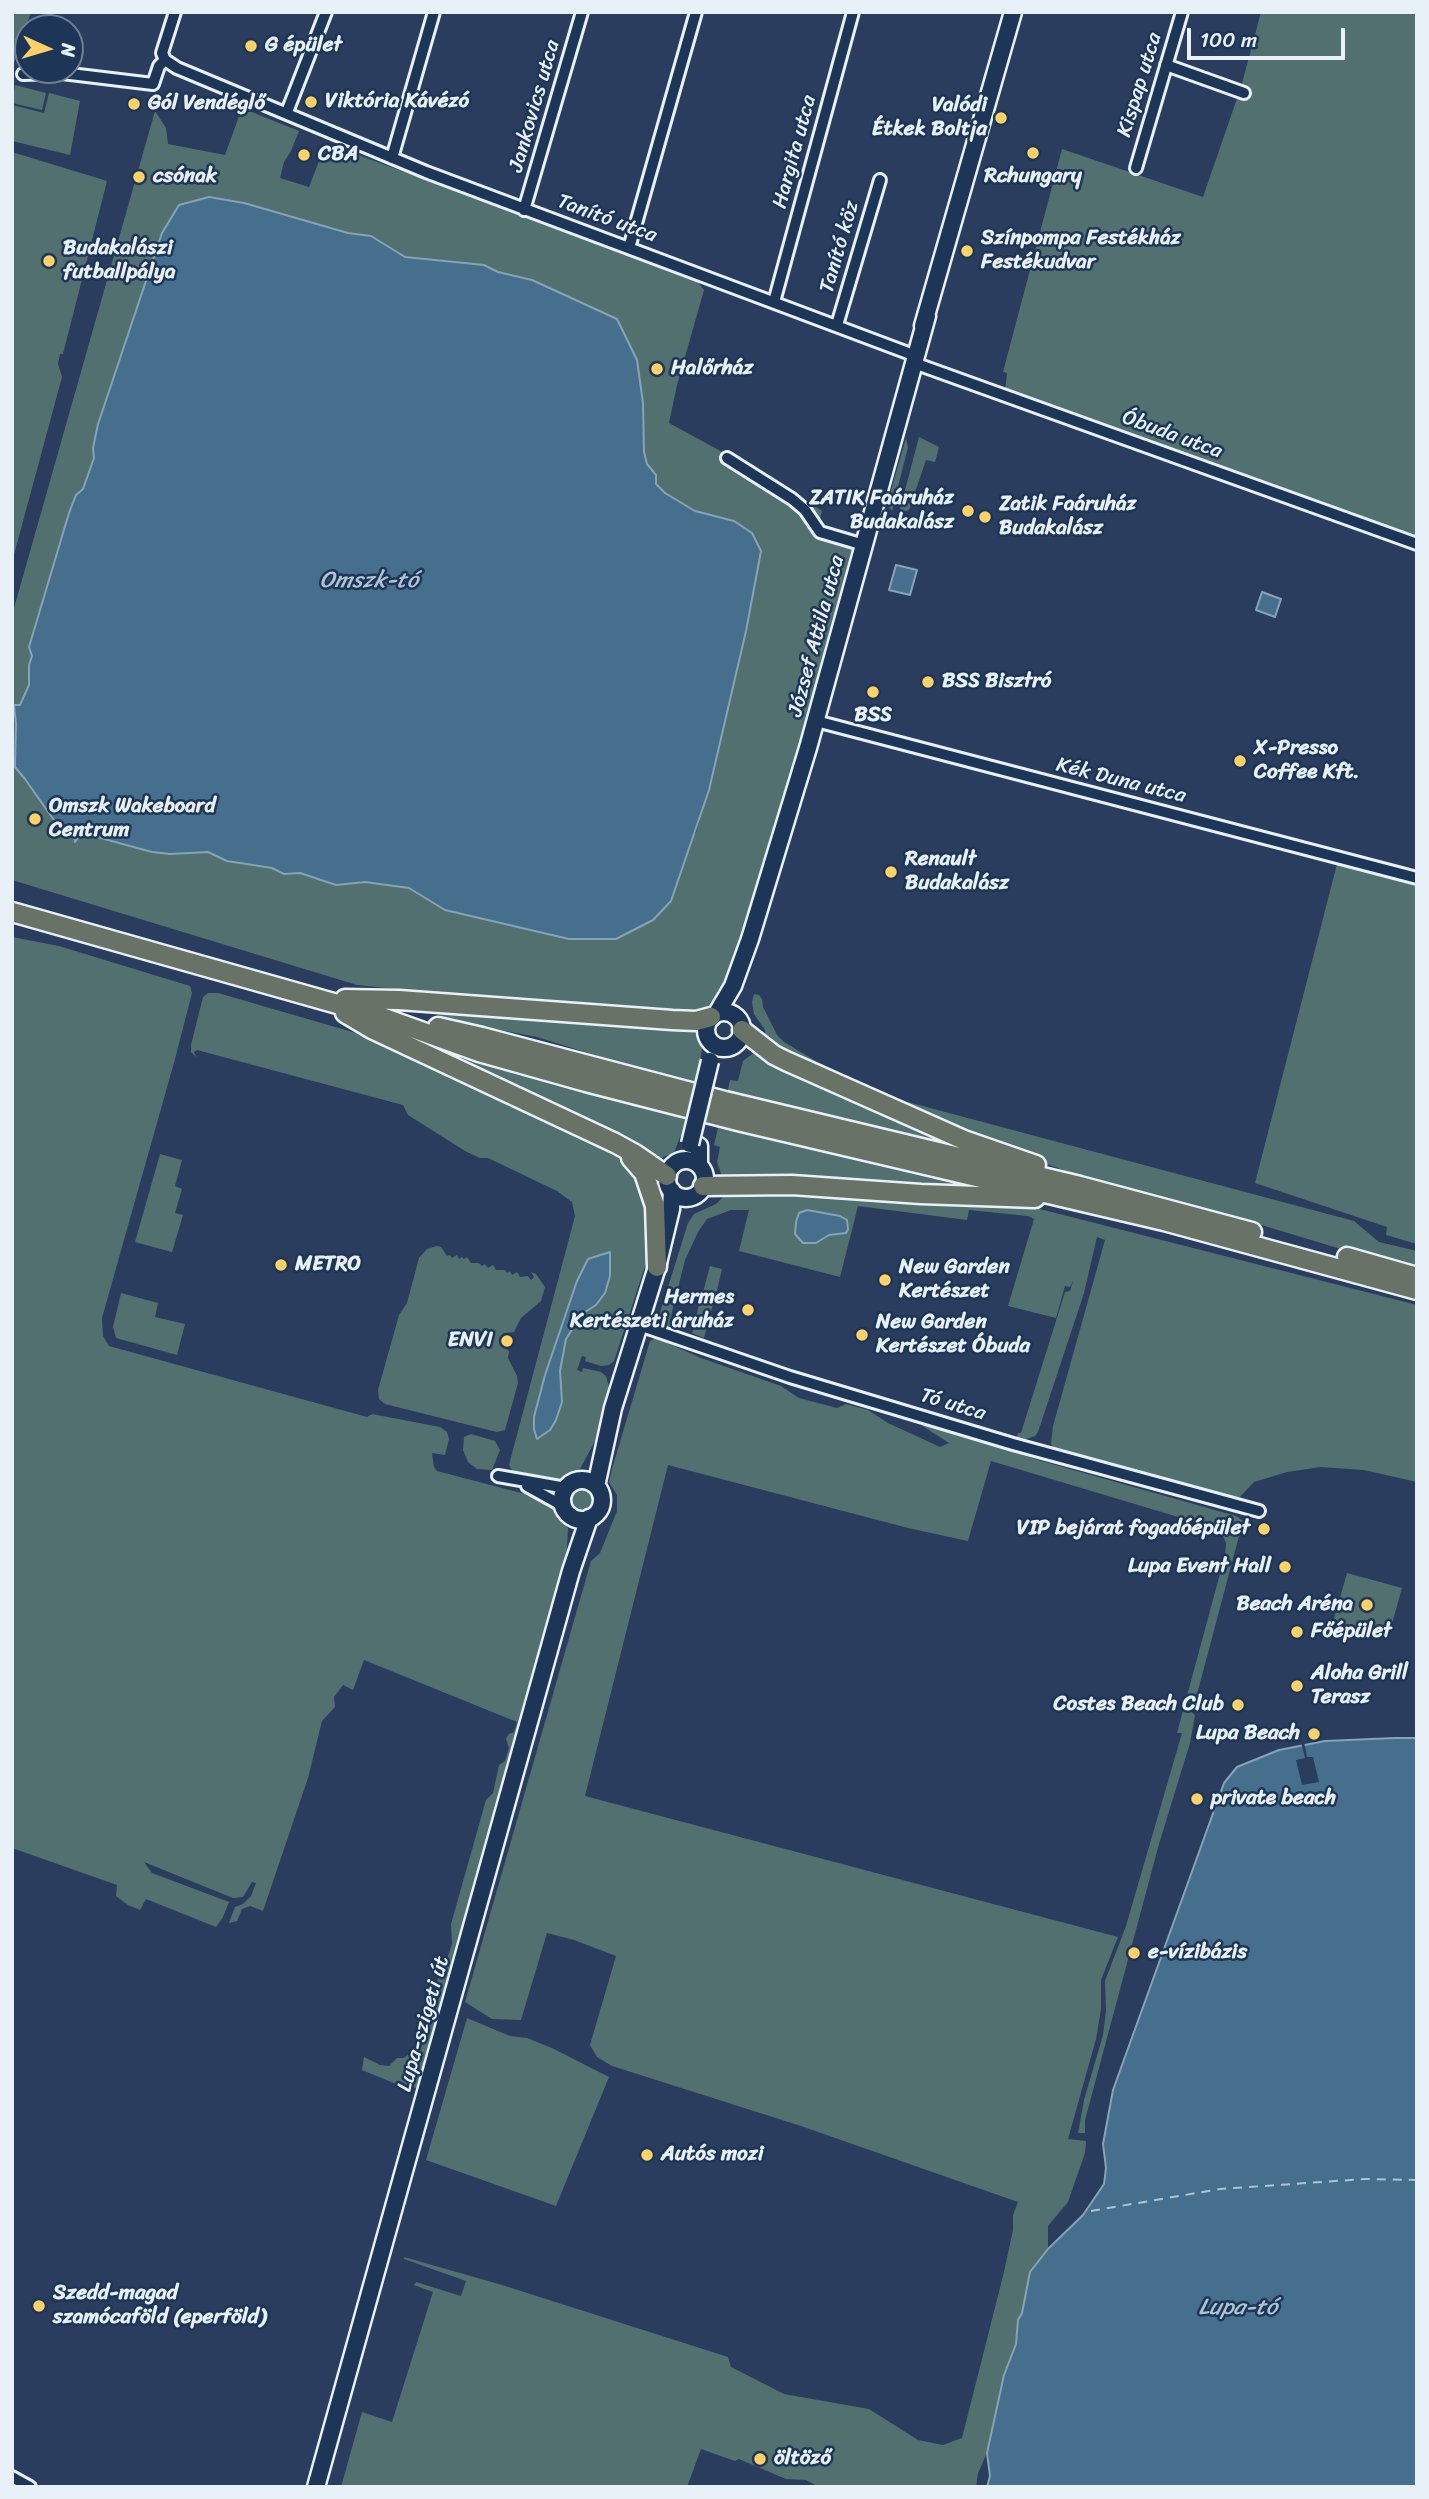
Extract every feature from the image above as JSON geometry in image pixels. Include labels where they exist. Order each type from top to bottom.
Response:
[{"type":"main road","points":[[12,903],[52,922]]},
{"type":"main road","points":[[12,912],[376,1015],[482,1037],[1076,1193],[1417,1277]]},
{"type":"main road","points":[[321,999],[399,1000],[692,1021],[714,1015]]},
{"type":"main road","points":[[321,999],[372,1029],[615,1143],[635,1154],[669,1184]]},
{"type":"main road","points":[[741,1025],[774,1055],[964,1140],[1055,1172],[1076,1193]]},
{"type":"main road","points":[[615,1143],[644,1174],[655,1206],[657,1267]]},
{"type":"main road","points":[[698,1191],[803,1186],[921,1194],[1076,1193],[1417,1290]]},
{"type":"street","points":[[84,76],[153,84],[164,60],[162,53],[175,12]]},
{"type":"street","points":[[287,112],[326,12]]},
{"type":"street","points":[[391,158],[433,12]]},
{"type":"street","name":"Jankovics utca","points":[[524,210],[582,12]]},
{"type":"street","points":[[629,248],[696,12]]},
{"type":"street","name":"Hargita utca","points":[[774,302],[853,12]]},
{"type":"street","name":"József Attila utca","points":[[714,1015],[733,986],[750,939],[816,721],[1013,12]]},
{"type":"street","name":"Kispap utca","points":[[1136,168],[1182,12]]},
{"type":"street","name":"Tanító utca","points":[[164,60],[177,68],[391,158],[524,210],[916,354]]},
{"type":"street","points":[[1166,65],[1244,93]]},
{"type":"street","name":"Tanító köz","points":[[837,325],[880,180]]},
{"type":"street","name":"Óbuda utca","points":[[916,354],[1417,544]]},
{"type":"street","points":[[727,458],[792,499],[805,510],[820,532],[864,545]]},
{"type":"street","name":"Kék Duna utca","points":[[816,721],[1417,878]]},
{"type":"street","name":"József Attila utca","points":[[741,1025],[738,999],[750,939]]},
{"type":"street","points":[[694,1145],[704,1175],[698,1191],[680,1197],[669,1184],[672,1166],[682,1160],[694,1145],[715,1062],[705,1027],[714,1015],[730,1013],[741,1025],[738,1041],[715,1062]]},
{"type":"street","points":[[710,1043],[719,1048],[729,1048]]},
{"type":"street","points":[[682,1160],[699,1165]]},
{"type":"street","name":"Lupa-szigeti út","points":[[571,1571],[571,1528],[562,1497],[595,1452],[613,1408],[657,1267],[671,1209],[669,1184]]},
{"type":"street","name":"Lupa-szigeti út","points":[[657,1267],[678,1218],[698,1191]]},
{"type":"street","name":"Tó utca","points":[[639,1325],[790,1377],[1013,1444],[1259,1511]]},
{"type":"street","name":"Lupa-szigeti út","points":[[316,2487],[571,1571],[589,1518],[599,1510],[601,1504],[596,1486],[613,1408]]},
{"type":"street","points":[[498,1476],[515,1481],[571,1484],[587,1480],[596,1486]]},
{"type":"street","points":[[515,1481],[577,1519],[589,1518]]},
{"type":"street","points":[[12,2477],[30,2487]]},
{"type":"green space","points":[[12,12],[31,12],[14,14],[12,69]]},
{"type":"green space","points":[[1261,12],[1417,12],[1417,542],[1005,391],[1007,373],[1003,372],[1062,149],[1203,197],[1241,87]]},
{"type":"green space","points":[[15,85],[46,93],[42,110],[12,103]]},
{"type":"green space","points":[[49,93],[80,101],[70,155],[12,141],[12,105],[44,113]]},
{"type":"green space","points":[[242,108],[299,131],[284,162],[280,178],[309,187],[326,143],[696,280],[704,290],[669,423],[783,485],[822,511],[818,526],[859,539],[734,971],[722,997],[705,1008],[687,1015],[637,1014],[357,985],[12,880],[12,615],[155,111],[166,128],[168,144],[225,155]],"holes":[[[244,203],[348,233],[371,236],[405,257],[484,265],[498,272],[532,280],[643,403],[644,452],[647,464],[656,475],[656,484],[665,493],[695,511],[734,521],[715,766],[696,833],[445,910],[409,888],[365,882],[336,885],[300,873],[285,874],[272,868],[227,861],[208,852],[170,854],[86,834],[80,835],[76,841],[74,835],[56,823],[15,767],[14,705],[20,705],[29,685],[32,656],[29,647],[69,513],[76,495],[83,489],[94,458],[93,448]]]},
{"type":"green space","name":"Budakalászi futballpálya","points":[[12,152],[107,181],[63,354],[60,354],[58,364],[62,377],[12,562]]},
{"type":"green space","points":[[919,437],[939,447],[935,462],[926,460],[909,510],[899,513]]},
{"type":"green space","points":[[906,438],[908,447],[892,511],[887,504]]},
{"type":"green space","points":[[1337,864],[1417,883],[1417,1244],[1386,1235],[1387,1227],[1255,1183]]},
{"type":"green space","points":[[12,937],[59,946],[190,986],[192,993],[102,1318],[103,1336],[109,1346],[367,1417],[372,1414],[440,1427],[447,1432],[449,1439],[445,1455],[432,1453],[437,1471],[525,1494],[546,1503],[556,1510],[568,1528],[566,1566],[423,2084],[417,2088],[401,2086],[362,2070],[364,2057],[380,2065],[389,2066],[397,2058],[404,2058],[417,2048],[439,1999],[436,1982],[442,1974],[452,1944],[451,1924],[486,1800],[493,1793],[499,1765],[505,1761],[509,1748],[506,1739],[514,1732],[517,1722],[364,1660],[353,1690],[343,1685],[334,1697],[335,1707],[322,1721],[308,1778],[263,1911],[250,1906],[242,1909],[237,1921],[229,1923],[235,1907],[251,1896],[256,1883],[252,1882],[243,1897],[233,1898],[144,1862],[152,1873],[229,1902],[216,1927],[146,1899],[140,1910],[116,1896],[117,1885],[12,1848]]},
{"type":"green space","points":[[208,993],[218,993],[380,1040],[618,1151],[633,1166],[646,1191],[650,1251],[614,1361],[601,1366],[585,1361],[586,1357],[582,1356],[577,1370],[582,1372],[583,1368],[601,1372],[606,1376],[609,1387],[595,1441],[579,1471],[563,1481],[550,1482],[520,1475],[513,1472],[509,1465],[575,1216],[572,1202],[557,1191],[488,1158],[480,1158],[465,1151],[408,1115],[403,1105],[197,1050],[194,1052],[196,1057],[191,1052],[191,1045],[203,997]]},
{"type":"green space","points":[[754,994],[762,999],[763,1007],[777,1035],[784,1042],[889,1097],[1354,1221],[1379,1242],[1417,1251],[1417,1272],[1258,1224],[1087,1179],[921,1117],[766,1042],[765,1030],[754,1014]]},
{"type":"green space","points":[[433,1012],[693,1027],[702,1048],[699,1066],[704,1068],[699,1084],[662,1076],[537,1037],[454,1021]]},
{"type":"green space","points":[[759,1049],[959,1146],[960,1149],[726,1099],[730,1080],[738,1081],[743,1061]]},
{"type":"green space","points":[[467,1058],[513,1071],[521,1076],[567,1086],[691,1121],[687,1138],[680,1137],[674,1153],[663,1157],[658,1163],[632,1141],[463,1065],[463,1060]]},
{"type":"green space","points":[[718,1128],[963,1186],[966,1189],[725,1185],[717,1162],[720,1147],[714,1145]]},
{"type":"green space","points":[[160,1154],[182,1160],[175,1186],[182,1189],[175,1213],[183,1215],[172,1252],[135,1242]]},
{"type":"green space","points":[[737,1191],[954,1200],[1036,1208],[1417,1305],[1417,1482],[1364,1470],[1321,1467],[1287,1472],[1254,1482],[1237,1500],[1056,1452],[1051,1444],[1053,1426],[1105,1240],[1097,1237],[1084,1293],[1038,1432],[1026,1439],[1016,1439],[1018,1433],[1021,1433],[1065,1292],[1070,1291],[1073,1281],[1070,1287],[1065,1286],[1056,1318],[1008,1306],[1034,1219],[1028,1216],[969,1210],[967,1220],[858,1206],[840,1277],[739,1251],[749,1210],[731,1210],[707,1219],[698,1232],[685,1260],[670,1320],[676,1322],[674,1327],[668,1329],[661,1325],[658,1319],[688,1223],[694,1214],[716,1204],[726,1194]]},
{"type":"green space","points":[[437,1246],[452,1258],[457,1255],[459,1259],[467,1257],[471,1263],[479,1263],[482,1266],[485,1264],[488,1268],[493,1265],[496,1270],[505,1270],[507,1273],[510,1271],[512,1275],[517,1272],[520,1277],[528,1276],[531,1280],[534,1277],[531,1272],[536,1274],[545,1287],[541,1301],[521,1318],[514,1332],[507,1333],[503,1345],[509,1351],[508,1358],[518,1383],[505,1430],[497,1432],[385,1404],[379,1399],[378,1390],[399,1315],[407,1303],[419,1258],[427,1249]]},
{"type":"green space","points":[[710,1266],[722,1269],[716,1295],[703,1292]]},
{"type":"green space","points":[[121,1293],[158,1303],[155,1317],[185,1324],[177,1355],[116,1338],[113,1327]]},
{"type":"green space","points":[[701,1297],[714,1300],[704,1338],[692,1333]]},
{"type":"green space","points":[[656,1338],[701,1358],[781,1386],[799,1398],[837,1408],[846,1404],[868,1410],[888,1423],[940,1447],[949,1443],[921,1425],[930,1423],[1038,1460],[1236,1516],[1243,1521],[1192,1713],[1195,1715],[1190,1743],[1159,1844],[1085,2120],[1085,2133],[1078,2133],[1084,2100],[1103,2035],[1106,2011],[1105,1981],[1126,1926],[1182,1733],[1177,1733],[1225,1555],[1226,1543],[1222,1534],[1205,1525],[991,1461],[968,1541],[908,1528],[668,1465],[585,1796],[1118,1937],[1101,1980],[1101,2009],[1096,2039],[1068,2139],[1086,2141],[1085,2153],[1068,2202],[1048,2226],[1048,2249],[1030,2272],[1022,2313],[1018,2320],[1016,2344],[1004,2375],[987,2453],[978,2473],[976,2487],[819,2487],[806,2480],[786,2479],[739,2459],[735,2461],[701,2449],[687,2487],[341,2487],[362,2412],[392,2422],[433,2292],[414,2285],[416,2282],[461,2296],[466,2281],[404,2257],[502,2285],[728,2357],[731,2367],[784,2394],[869,2409],[918,2440],[943,2445],[962,2438],[1004,2272],[1013,2230],[1013,2215],[1018,2202],[801,2126],[612,2066],[597,2057],[590,2045],[616,1956],[574,1940],[547,1933],[521,2020],[492,2019],[465,2002],[591,1561],[600,1553],[617,1511],[617,1495],[609,1482],[650,1341]]},
{"type":"green space","points":[[471,1434],[495,1441],[500,1450],[492,1470],[477,1469],[468,1462],[463,1450],[464,1437]]},
{"type":"green space","points":[[581,1488],[589,1491],[592,1499],[589,1507],[581,1510],[573,1507],[570,1499],[573,1491]]},
{"type":"green space","name":"Beach Aréna","points":[[1347,1573],[1402,1588],[1388,1638],[1333,1622]]},
{"type":"green space","points":[[467,2018],[510,2036],[527,2038],[552,2048],[609,2077],[556,2206],[426,2160]]},
{"type":"water","name":"Omszk-tó","points":[[209,197],[244,203],[348,233],[371,236],[405,257],[484,265],[498,272],[532,280],[617,319],[637,360],[643,403],[644,452],[647,464],[656,475],[656,484],[665,493],[695,511],[734,521],[752,533],[761,551],[746,631],[709,790],[671,901],[653,920],[616,939],[569,939],[445,910],[409,888],[365,882],[336,885],[300,873],[284,874],[272,868],[227,861],[208,852],[152,852],[86,834],[80,835],[75,842],[74,835],[56,823],[15,767],[14,705],[20,705],[29,685],[32,656],[29,647],[69,513],[76,495],[83,489],[94,458],[93,448],[98,424],[162,233],[179,205]]},
{"type":"water","points":[[896,565],[917,570],[910,595],[889,590]]},
{"type":"water","points":[[1262,592],[1281,599],[1275,617],[1256,610]]},
{"type":"water","points":[[807,1210],[840,1216],[847,1220],[846,1233],[829,1235],[816,1243],[803,1243],[795,1234],[796,1222],[799,1213]]},
{"type":"water","points":[[610,1252],[610,1276],[605,1293],[596,1305],[582,1314],[566,1339],[560,1371],[562,1402],[556,1420],[550,1430],[537,1439],[534,1417],[545,1375],[577,1281],[588,1259]]},
{"type":"water","name":"Lupa-tó","points":[[1417,1738],[1417,2487],[987,2487],[990,2476],[987,2453],[1004,2375],[1016,2344],[1018,2320],[1022,2313],[1030,2272],[1048,2249],[1083,2215],[1104,2184],[1106,2168],[1103,2144],[1113,2090],[1224,1783],[1237,1767],[1279,1750],[1325,1741]]},
{"type":"pier","points":[[1301,1742],[1304,1742],[1307,1757],[1313,1757],[1319,1782],[1302,1785],[1296,1760],[1305,1758]]},
{"type":"ferry route","points":[[1091,2211],[1220,2189],[1365,2179],[1417,2180]]},
{"type":"place","name":"G épület","points":[[251,46]]},
{"type":"place","name":"Viktória Kávézó","points":[[311,102]]},
{"type":"place","name":"Gól Vendéglő","points":[[134,104]]},
{"type":"place","name":"Valódi Étkek Boltja","points":[[1001,118]]},
{"type":"place","name":"Rchungary","points":[[1033,153]]},
{"type":"place","name":"CBA","points":[[304,155]]},
{"type":"place","name":"csónak","points":[[139,177]]},
{"type":"place","name":"Színpompa Festékház Festékudvar","points":[[967,251]]},
{"type":"place","name":"Budakalászi futballpálya","points":[[49,261]]},
{"type":"place","name":"Halőrház","points":[[657,369]]},
{"type":"place","name":"ZATIK Faáruház Budakalász","points":[[968,511]]},
{"type":"place","name":"Zatik Faáruház Budakalász","points":[[985,517]]},
{"type":"place","name":"BSS Bisztró","points":[[928,682]]},
{"type":"place","name":"BSS","points":[[873,692]]},
{"type":"place","name":"X-Presso Coffee Kft.","points":[[1240,761]]},
{"type":"place","name":"Omszk Wakeboard Centrum","points":[[35,819]]},
{"type":"place","name":"Renault Budakalász","points":[[891,872]]},
{"type":"place","name":"METRO","points":[[281,1265]]},
{"type":"place","name":"New Garden Kertészet","points":[[885,1280]]},
{"type":"place","name":"Hermes Kertészeti áruház","points":[[748,1310]]},
{"type":"place","name":"New Garden Kertészet Óbuda","points":[[862,1335]]},
{"type":"place","name":"ENVI","points":[[507,1341]]},
{"type":"place","name":"VIP bejárat fogadóépület","points":[[1264,1529]]},
{"type":"place","name":"Lupa Event Hall","points":[[1285,1567]]},
{"type":"place","name":"Beach Aréna","points":[[1367,1605]]},
{"type":"place","name":"Főépület","points":[[1297,1632]]},
{"type":"place","name":"Aloha Grill Terasz","points":[[1297,1686]]},
{"type":"place","name":"Costes Beach Club","points":[[1238,1705]]},
{"type":"place","name":"Lupa Beach","points":[[1314,1734]]},
{"type":"place","name":"private beach","points":[[1197,1799]]},
{"type":"place","name":"e-vízibázis","points":[[1134,1953]]},
{"type":"place","name":"Autós mozi","points":[[647,2155]]},
{"type":"place","name":"Szedd-magad szamócaföld (eperföld)","points":[[39,2306]]},
{"type":"place","name":"öltöző","points":[[760,2459]]}]
